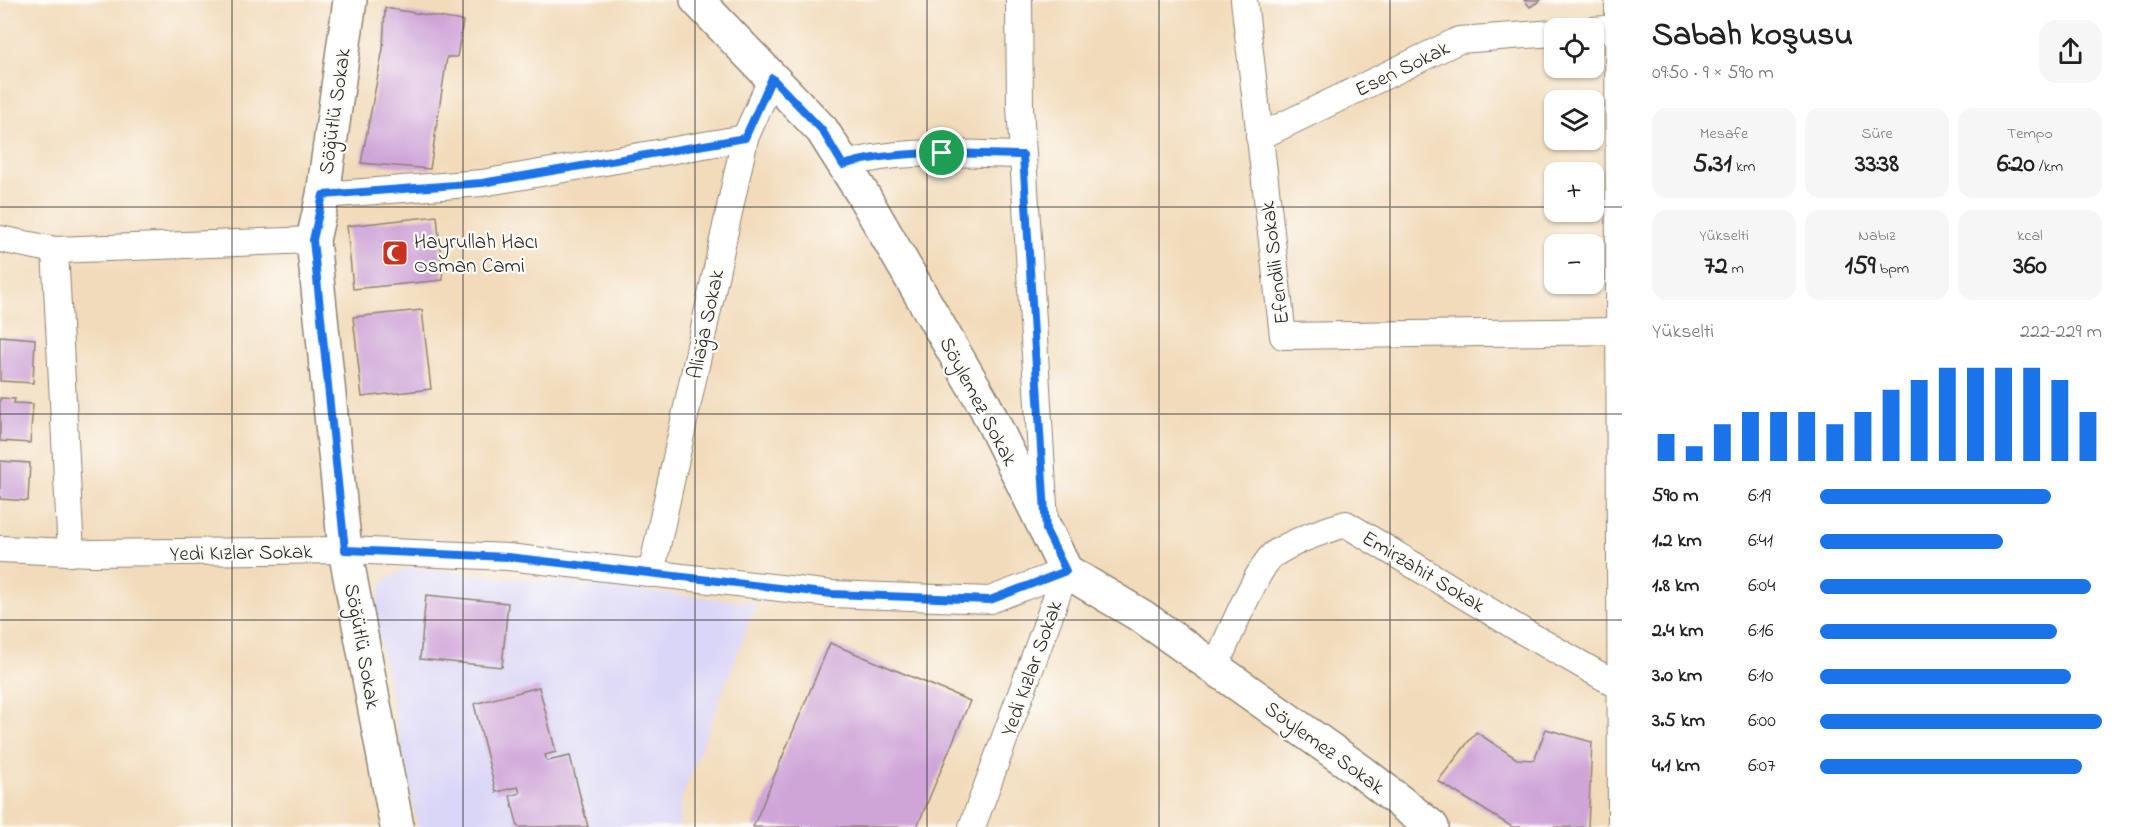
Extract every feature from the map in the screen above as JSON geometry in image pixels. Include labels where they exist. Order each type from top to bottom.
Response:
[{"type":"street","name":"Söğütlü Sokak","points":[[350,0],[323,195],[313,240],[345,550],[397,827]]},
{"type":"street","name":"Söylemez Sokak","points":[[697,0],[822,130],[984,404],[1066,571],[1143,617],[1362,772],[1432,827]]},
{"type":"street","points":[[1019,0],[1023,155],[1046,530]]},
{"type":"street","name":"Efendili Sokak","points":[[1244,0],[1283,336],[1618,332]]},
{"type":"street","points":[[1618,0],[1606,29],[1618,332],[1621,827]]},
{"type":"street","name":"Esen Sokak","points":[[1259,137],[1459,40],[1544,34]]},
{"type":"street","name":"Aliağa Sokak","points":[[651,574],[745,138],[772,78]]},
{"type":"street","points":[[323,195],[482,183],[745,138]]},
{"type":"street","points":[[843,165],[882,156],[942,153],[1023,155]]},
{"type":"street","points":[[0,239],[56,250],[313,240]]},
{"type":"street","points":[[56,250],[71,552]]},
{"type":"street","name":"Emirzahit Sokak","points":[[1215,668],[1238,615],[1272,555],[1323,531],[1346,524],[1519,629],[1619,686]]},
{"type":"street","name":"Yedi Kızlar Sokak","points":[[0,549],[71,552],[345,550],[508,557],[832,594],[990,600],[1066,571]]},
{"type":"street","name":"Yedi Kızlar Sokak","points":[[972,827],[1066,571]]},
{"type":"shaded area","points":[[410,567],[757,603],[681,800],[679,827],[418,827],[374,613],[382,582]]},
{"type":"building","points":[[1524,0],[1541,0],[1530,7]]},
{"type":"building","points":[[385,8],[463,21],[457,57],[447,57],[430,169],[361,163],[383,49]]},
{"type":"building","name":"Hayrullah Hacı Osman Cami","points":[[437,216],[443,280],[353,289],[347,226]]},
{"type":"building","points":[[422,310],[431,389],[362,397],[353,317]]},
{"type":"building","points":[[0,336],[35,339],[33,383],[0,381]]},
{"type":"building","points":[[0,398],[15,399],[14,403],[33,404],[30,443],[0,441]]},
{"type":"building","points":[[0,461],[30,463],[28,501],[0,499]]},
{"type":"building","points":[[426,595],[508,603],[502,667],[420,659]]},
{"type":"building","points":[[830,643],[970,701],[917,827],[753,827]]},
{"type":"building","points":[[539,687],[556,752],[545,755],[547,761],[570,756],[588,827],[518,827],[510,796],[520,793],[518,787],[496,792],[474,704]]},
{"type":"building","points":[[1546,729],[1592,742],[1588,827],[1512,827],[1438,781],[1476,732],[1517,759],[1534,760]]},
{"type":"place","name":"Hayrullah Hacı Osman Cami","points":[[395,253]]},
{"type":"route","points":[[772,78],[822,130],[843,165],[870,157],[942,153],[1023,155],[1046,530],[1066,571],[990,600],[832,594],[508,557],[345,550],[313,240],[323,195],[482,183],[745,138],[772,78]]}]
